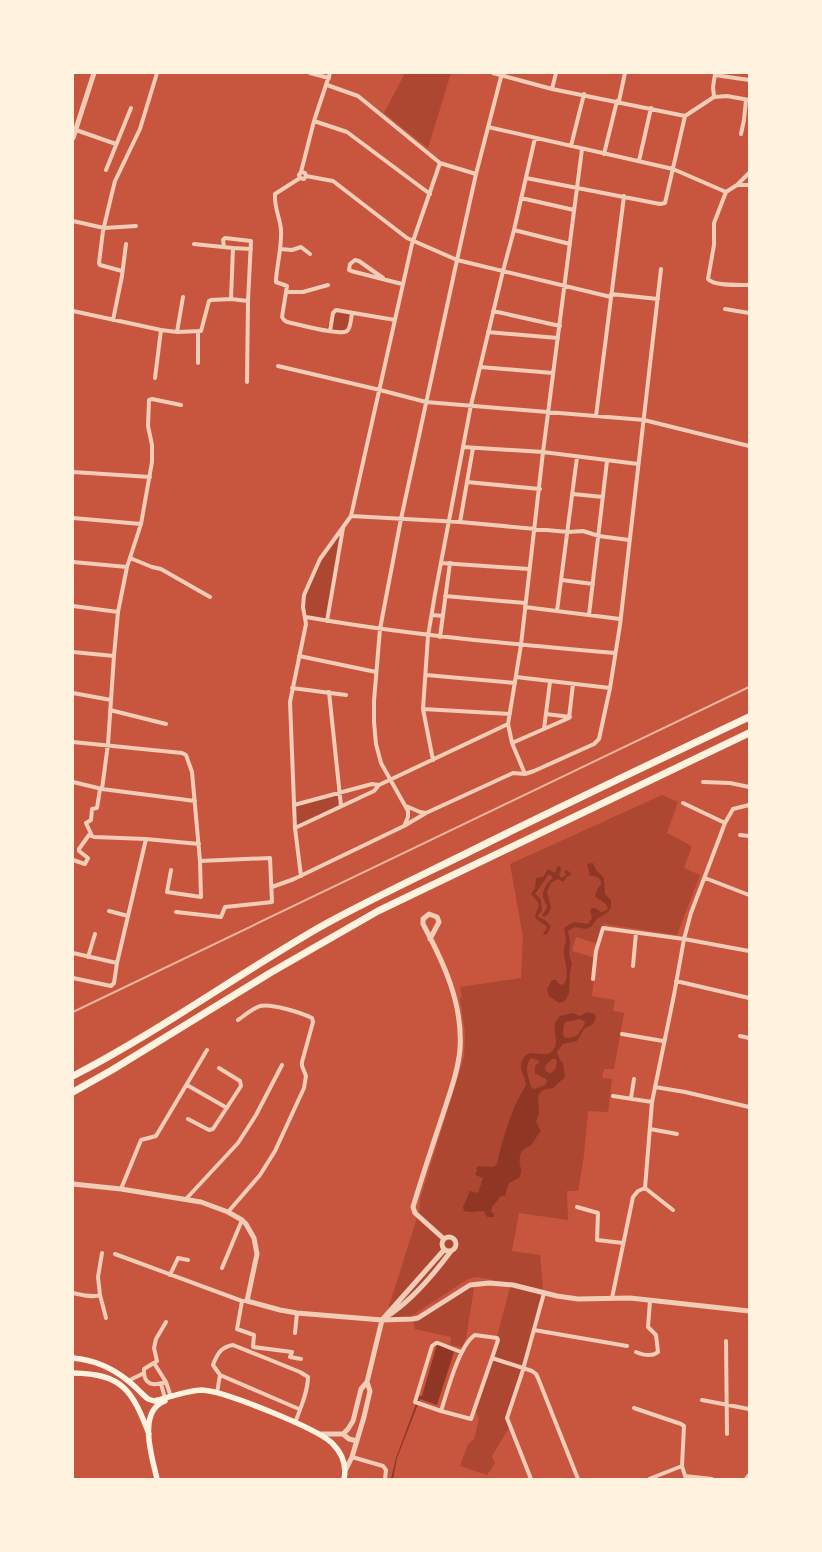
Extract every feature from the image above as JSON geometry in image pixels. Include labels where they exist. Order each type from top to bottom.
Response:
[{"type":"highway","points":[[73,1076],[108,1058],[237,977],[321,927],[374,898],[555,809],[749,717]]},
{"type":"highway","points":[[73,1092],[112,1070],[270,973],[378,911],[749,733]]},
{"type":"main road","points":[[73,1358],[87,1360],[118,1372],[148,1399],[154,1401],[201,1390],[217,1393],[254,1406],[319,1434],[336,1448],[342,1457],[346,1470],[344,1479]]},
{"type":"main road","points":[[73,1373],[92,1373],[120,1383],[132,1396],[149,1434]]},
{"type":"main road","points":[[157,1479],[149,1434],[150,1418],[159,1403],[172,1399],[173,1397]]},
{"type":"street","points":[[73,138],[94,73]]},
{"type":"street","points":[[122,271],[102,267],[99,263],[104,228],[115,181],[140,129],[157,73]]},
{"type":"street","points":[[310,73],[329,78]]},
{"type":"street","points":[[300,178],[299,175],[314,121],[330,73]]},
{"type":"street","points":[[493,73],[502,74],[552,88],[685,116]]},
{"type":"street","points":[[552,88],[556,73]]},
{"type":"street","points":[[604,154],[625,73]]},
{"type":"street","points":[[404,826],[408,817],[406,806],[381,763],[376,744],[374,722],[376,672],[380,629],[401,519],[457,260],[476,174],[502,74]]},
{"type":"street","points":[[714,97],[713,87],[715,74],[749,80]]},
{"type":"street","points":[[327,85],[358,96],[440,163],[476,174]]},
{"type":"street","points":[[571,146],[584,94]]},
{"type":"street","points":[[526,178],[660,204],[665,203],[685,116],[714,97],[727,96],[748,100],[741,134]]},
{"type":"street","points":[[106,170],[131,108]]},
{"type":"street","points":[[639,162],[651,108]]},
{"type":"street","points":[[314,121],[347,132],[430,194]]},
{"type":"street","points":[[488,127],[673,169],[726,192]]},
{"type":"street","points":[[76,130],[116,144]]},
{"type":"street","points":[[433,760],[423,709],[428,636],[448,522],[471,405],[535,138]]},
{"type":"street","points":[[525,774],[512,743],[508,724],[521,645],[540,489],[543,452],[582,148]]},
{"type":"street","points":[[301,876],[295,828],[290,702],[306,624],[303,601],[306,588],[320,559],[351,516],[380,390],[402,284],[413,241],[440,163]]},
{"type":"street","points":[[301,172],[305,173],[306,176]]},
{"type":"street","points":[[749,173],[737,185],[726,192],[714,223],[714,245],[708,279],[711,282],[749,286]]},
{"type":"street","points":[[352,313],[348,330],[341,332],[330,332],[287,322],[282,317],[287,286],[276,282],[281,231],[279,218],[274,204],[275,194],[300,178],[304,179],[306,176],[330,179],[413,241],[457,260],[565,286],[611,295],[658,299]]},
{"type":"street","points":[[737,185],[749,185]]},
{"type":"street","points":[[596,416],[624,196]]},
{"type":"street","points":[[521,198],[574,210]]},
{"type":"street","points":[[73,221],[104,228],[136,226]]},
{"type":"street","points":[[514,230],[570,244]]},
{"type":"street","points":[[224,247],[223,240],[225,238],[250,241],[252,243],[248,301],[247,382]]},
{"type":"street","points":[[113,320],[126,244]]},
{"type":"street","points":[[194,244],[251,249]]},
{"type":"street","points":[[280,249],[292,250],[301,247],[310,254]]},
{"type":"street","points":[[231,299],[233,248]]},
{"type":"street","points":[[383,278],[359,261],[355,260],[350,264],[349,270],[351,272],[383,278],[402,284]]},
{"type":"street","points":[[272,887],[301,876],[404,826],[426,813],[513,773],[525,774],[594,744],[599,739],[610,688],[620,619],[661,269]]},
{"type":"street","points":[[286,292],[302,292],[328,285]]},
{"type":"street","points":[[177,332],[183,297]]},
{"type":"street","points":[[73,311],[161,330],[177,332],[201,331],[209,302],[211,300],[231,299],[248,301]]},
{"type":"street","points":[[725,309],[749,313]]},
{"type":"street","points":[[330,332],[334,310],[395,320]]},
{"type":"street","points":[[493,311],[560,326]]},
{"type":"street","points":[[156,378],[161,330]]},
{"type":"street","points":[[198,331],[198,363]]},
{"type":"street","points":[[488,332],[558,338]]},
{"type":"street","points":[[278,366],[426,402],[644,420],[749,446]]},
{"type":"street","points":[[480,367],[553,373]]},
{"type":"street","points":[[92,836],[86,823],[91,820],[92,809],[97,808],[108,744],[118,612],[127,567],[140,524],[150,478],[153,452],[148,426],[149,400],[152,399],[181,405]]},
{"type":"street","points":[[463,447],[543,452],[638,464]]},
{"type":"street","points":[[460,522],[473,448]]},
{"type":"street","points":[[557,611],[577,457]]},
{"type":"street","points":[[589,615],[607,461]]},
{"type":"street","points":[[73,472],[150,478]]},
{"type":"street","points":[[467,482],[540,489]]},
{"type":"street","points":[[573,494],[603,497]]},
{"type":"street","points":[[351,516],[460,522],[568,532],[583,531],[598,536],[629,540]]},
{"type":"street","points":[[73,518],[140,524]]},
{"type":"street","points":[[327,621],[343,526]]},
{"type":"street","points":[[130,558],[152,567],[162,569],[210,597]]},
{"type":"street","points":[[73,562],[127,567]]},
{"type":"street","points":[[441,563],[530,569]]},
{"type":"street","points":[[440,637],[450,563]]},
{"type":"street","points":[[562,580],[593,584]]},
{"type":"street","points":[[445,596],[525,605],[557,611],[620,619]]},
{"type":"street","points":[[73,606],[118,612]]},
{"type":"street","points":[[432,615],[443,616]]},
{"type":"street","points":[[306,617],[428,636],[615,653]]},
{"type":"street","points":[[73,652],[114,656]]},
{"type":"street","points":[[299,656],[376,672]]},
{"type":"street","points":[[426,675],[515,683]]},
{"type":"street","points":[[516,677],[610,688]]},
{"type":"street","points":[[544,729],[550,682]]},
{"type":"street","points":[[570,717],[573,684]]},
{"type":"street","points":[[292,688],[346,695]]},
{"type":"street","points":[[329,692],[341,806]]},
{"type":"street","points":[[73,693],[111,700]]},
{"type":"street","points":[[423,709],[510,714]]},
{"type":"street","points":[[110,710],[166,724]]},
{"type":"street","points":[[546,714],[570,717]]},
{"type":"street","points":[[512,743],[570,717]]},
{"type":"street","points":[[295,828],[374,791],[379,785],[508,724]]},
{"type":"street","points":[[73,742],[108,744],[185,754],[192,772],[199,844],[200,897],[167,892],[171,870]]},
{"type":"street","points":[[73,782],[101,789],[195,801]]},
{"type":"street","points":[[703,782],[730,782],[749,787]]},
{"type":"street","points":[[294,805],[372,784],[379,785]]},
{"type":"street","points":[[683,803],[725,823]]},
{"type":"street","points":[[645,1188],[652,1102],[684,939],[725,823],[733,809],[749,805]]},
{"type":"street","points":[[406,806],[426,813]]},
{"type":"street","points":[[73,860],[85,864],[88,858],[79,851],[79,849],[89,835],[199,844]]},
{"type":"street","points":[[740,835],[749,836]]},
{"type":"street","points":[[73,978],[112,985],[114,983],[117,963],[146,839]]},
{"type":"street","points":[[176,912],[220,917],[225,906],[272,903],[270,858],[200,861]]},
{"type":"street","points":[[705,878],[749,895]]},
{"type":"street","points":[[109,911],[128,916]]},
{"type":"street","points":[[430,939],[439,922],[437,917],[429,914],[423,919],[424,927],[451,984],[457,1007],[460,1029],[460,1048],[453,1079],[413,1207],[415,1214],[444,1239]]},
{"type":"street","points":[[424,927],[429,930],[437,927]]},
{"type":"street","points":[[593,979],[596,952],[603,928],[684,939],[749,951]]},
{"type":"street","points":[[633,966],[636,932]]},
{"type":"street","points":[[88,957],[95,934]]},
{"type":"street","points":[[73,953],[117,963]]},
{"type":"street","points":[[676,981],[749,998]]},
{"type":"street","points":[[228,1212],[260,1175],[274,1151],[302,1094],[306,1081],[302,1062],[313,1022],[312,1018],[302,1014],[274,1007],[261,1006],[252,1010],[238,1020]]},
{"type":"street","points":[[622,1034],[664,1041]]},
{"type":"street","points":[[740,1036],[749,1038]]},
{"type":"street","points":[[121,1189],[141,1140],[156,1136],[207,1050]]},
{"type":"street","points":[[186,1199],[238,1143],[282,1065]]},
{"type":"street","points":[[188,1119],[211,1130],[213,1129],[242,1083],[219,1068]]},
{"type":"street","points":[[631,1098],[634,1079]]},
{"type":"street","points":[[187,1085],[226,1108]]},
{"type":"street","points":[[655,1087],[685,1092],[749,1107]]},
{"type":"street","points":[[613,1096],[652,1102]]},
{"type":"street","points":[[650,1129],[677,1134]]},
{"type":"street","points":[[73,1184],[121,1189],[201,1202],[228,1212],[242,1220],[254,1238],[257,1254],[237,1329],[254,1335],[253,1347],[292,1352],[290,1357],[301,1359]]},
{"type":"street","points":[[645,1188],[673,1210]]},
{"type":"street","points":[[612,1298],[633,1197],[638,1191],[645,1188]]},
{"type":"street","points":[[577,1207],[598,1212],[597,1240],[623,1243]]},
{"type":"street","points":[[222,1268],[242,1220]]},
{"type":"street","points":[[382,1320],[397,1311],[437,1269],[456,1245],[455,1240],[448,1237],[444,1239],[441,1243],[444,1250]]},
{"type":"street","points":[[444,1250],[452,1251]]},
{"type":"street","points":[[319,1434],[343,1434],[354,1421],[361,1389],[367,1382],[382,1320],[444,1250]]},
{"type":"street","points":[[102,1252],[98,1277],[100,1295],[106,1318]]},
{"type":"street","points":[[115,1254],[245,1301],[297,1313],[382,1320],[413,1319],[418,1318],[462,1289],[470,1285],[478,1284],[506,1284],[578,1299],[630,1298],[749,1311]]},
{"type":"street","points":[[170,1275],[178,1258],[188,1260]]},
{"type":"street","points":[[73,1293],[84,1296],[100,1295]]},
{"type":"street","points":[[531,1479],[507,1420],[524,1368],[544,1293]]},
{"type":"street","points":[[636,1352],[641,1355],[656,1355],[658,1352],[656,1335],[648,1327],[650,1301]]},
{"type":"street","points":[[295,1333],[297,1313]]},
{"type":"street","points":[[166,1322],[156,1339],[154,1348],[157,1361],[144,1369],[148,1383],[153,1385],[166,1382]]},
{"type":"street","points":[[534,1330],[627,1346]]},
{"type":"street","points":[[440,1412],[461,1352],[471,1337],[474,1335],[494,1337],[498,1340],[471,1419],[440,1412],[418,1404],[432,1346],[438,1343],[461,1352]]},
{"type":"street","points":[[726,1341],[727,1434]]},
{"type":"street","points":[[294,1423],[300,1410],[308,1384],[308,1377],[300,1372],[232,1345],[221,1349],[213,1365],[220,1374],[300,1410]]},
{"type":"street","points":[[492,1358],[524,1368],[536,1374],[578,1479]]},
{"type":"street","points":[[154,1363],[166,1382],[173,1397]]},
{"type":"street","points":[[128,1381],[144,1373]]},
{"type":"street","points":[[217,1393],[220,1374]]},
{"type":"street","points":[[346,1470],[352,1457],[364,1417],[370,1391],[367,1382]]},
{"type":"street","points":[[161,1384],[165,1398]]},
{"type":"street","points":[[702,1400],[749,1409]]},
{"type":"street","points":[[634,1408],[684,1426],[682,1466],[686,1478],[712,1479]]},
{"type":"street","points":[[343,1434],[349,1440],[357,1441]]},
{"type":"street","points":[[352,1457],[383,1466],[386,1470],[385,1479]]},
{"type":"street","points":[[649,1479],[682,1466]]},
{"type":"street","points":[[746,1479],[749,1475]]},
{"type":"shaded area","points":[[405,73],[451,73],[428,148],[384,113]]},
{"type":"shaded area","points":[[336,310],[352,313],[345,332],[325,331]]},
{"type":"shaded area","points":[[343,526],[327,621],[305,615],[304,595],[323,555]]},
{"type":"shaded area","points":[[338,795],[339,805],[296,826],[296,806]]},
{"type":"shaded area","points":[[662,795],[678,802],[667,833],[692,846],[684,868],[700,875],[677,935],[604,924],[598,944],[576,937],[572,951],[596,958],[592,996],[615,1000],[613,1011],[624,1013],[614,1069],[604,1069],[602,1078],[612,1079],[608,1112],[588,1111],[584,1156],[578,1191],[567,1191],[568,1220],[519,1213],[512,1251],[540,1255],[543,1290],[477,1277],[468,1279],[408,1318],[385,1319],[420,1208],[420,1199],[464,1057],[465,1033],[460,987],[521,978],[523,937],[510,864]]},
{"type":"shaded area","points":[[593,863],[596,870],[604,878],[605,894],[611,900],[611,907],[608,912],[597,919],[591,927],[585,929],[575,927],[568,931],[570,942],[569,954],[572,964],[569,993],[565,1001],[559,1003],[549,996],[547,989],[552,980],[556,980],[559,984],[563,985],[567,978],[564,950],[566,940],[564,931],[565,927],[574,922],[588,924],[592,918],[590,910],[592,908],[595,908],[601,912],[608,908],[603,901],[596,897],[595,894],[601,884],[598,877],[590,876],[587,864]]},
{"type":"shaded area","points":[[560,866],[561,870],[559,875],[561,878],[566,875],[564,871],[566,870],[570,872],[571,876],[568,876],[563,882],[558,879],[551,883],[547,892],[551,907],[549,913],[545,917],[542,916],[547,907],[543,897],[543,892],[547,884],[552,879],[552,876],[548,875],[535,894],[540,899],[542,905],[542,911],[538,917],[545,920],[551,926],[547,934],[544,935],[543,934],[547,928],[535,918],[539,905],[531,894],[535,888],[536,878],[543,877],[548,869],[555,873],[557,867]]},
{"type":"shaded area","points":[[587,1012],[595,1014],[596,1018],[593,1024],[584,1029],[577,1041],[563,1044],[557,1052],[563,1063],[565,1077],[553,1088],[543,1090],[539,1094],[539,1113],[536,1122],[541,1131],[532,1144],[524,1149],[521,1154],[521,1172],[519,1178],[509,1183],[505,1196],[501,1196],[492,1207],[491,1211],[494,1214],[494,1217],[487,1217],[484,1211],[464,1211],[463,1207],[470,1191],[478,1193],[483,1178],[475,1175],[477,1171],[476,1168],[478,1166],[494,1167],[497,1164],[508,1123],[526,1085],[521,1069],[523,1059],[526,1055],[534,1053],[546,1054],[553,1050],[556,1042],[554,1030],[555,1025],[560,1016],[573,1013],[580,1016]],"holes":[[[580,1019],[585,1022],[578,1035],[568,1038],[564,1037],[563,1032],[565,1022]],[[531,1058],[540,1061],[535,1066],[535,1073],[546,1079],[547,1082],[545,1085],[534,1089],[531,1087],[527,1072],[527,1065]],[[552,1059],[556,1059],[556,1066],[553,1072],[549,1073],[546,1071],[545,1066]]]},
{"type":"shaded area","points":[[475,1282],[466,1338],[462,1347],[450,1345],[451,1337],[415,1329],[413,1321]]},
{"type":"shaded area","points":[[510,1287],[544,1291],[522,1367],[492,1356]]},
{"type":"shaded area","points":[[437,1344],[454,1352],[437,1405],[420,1399],[397,1458],[393,1479],[391,1479],[396,1458],[416,1404],[419,1396],[422,1396]]},
{"type":"shaded area","points":[[491,1357],[522,1367],[505,1419],[509,1428],[492,1456],[495,1463],[487,1475],[460,1466],[468,1444],[474,1439],[479,1419],[475,1408]]},
{"type":"railway","points":[[73,1012],[749,687]]}]
